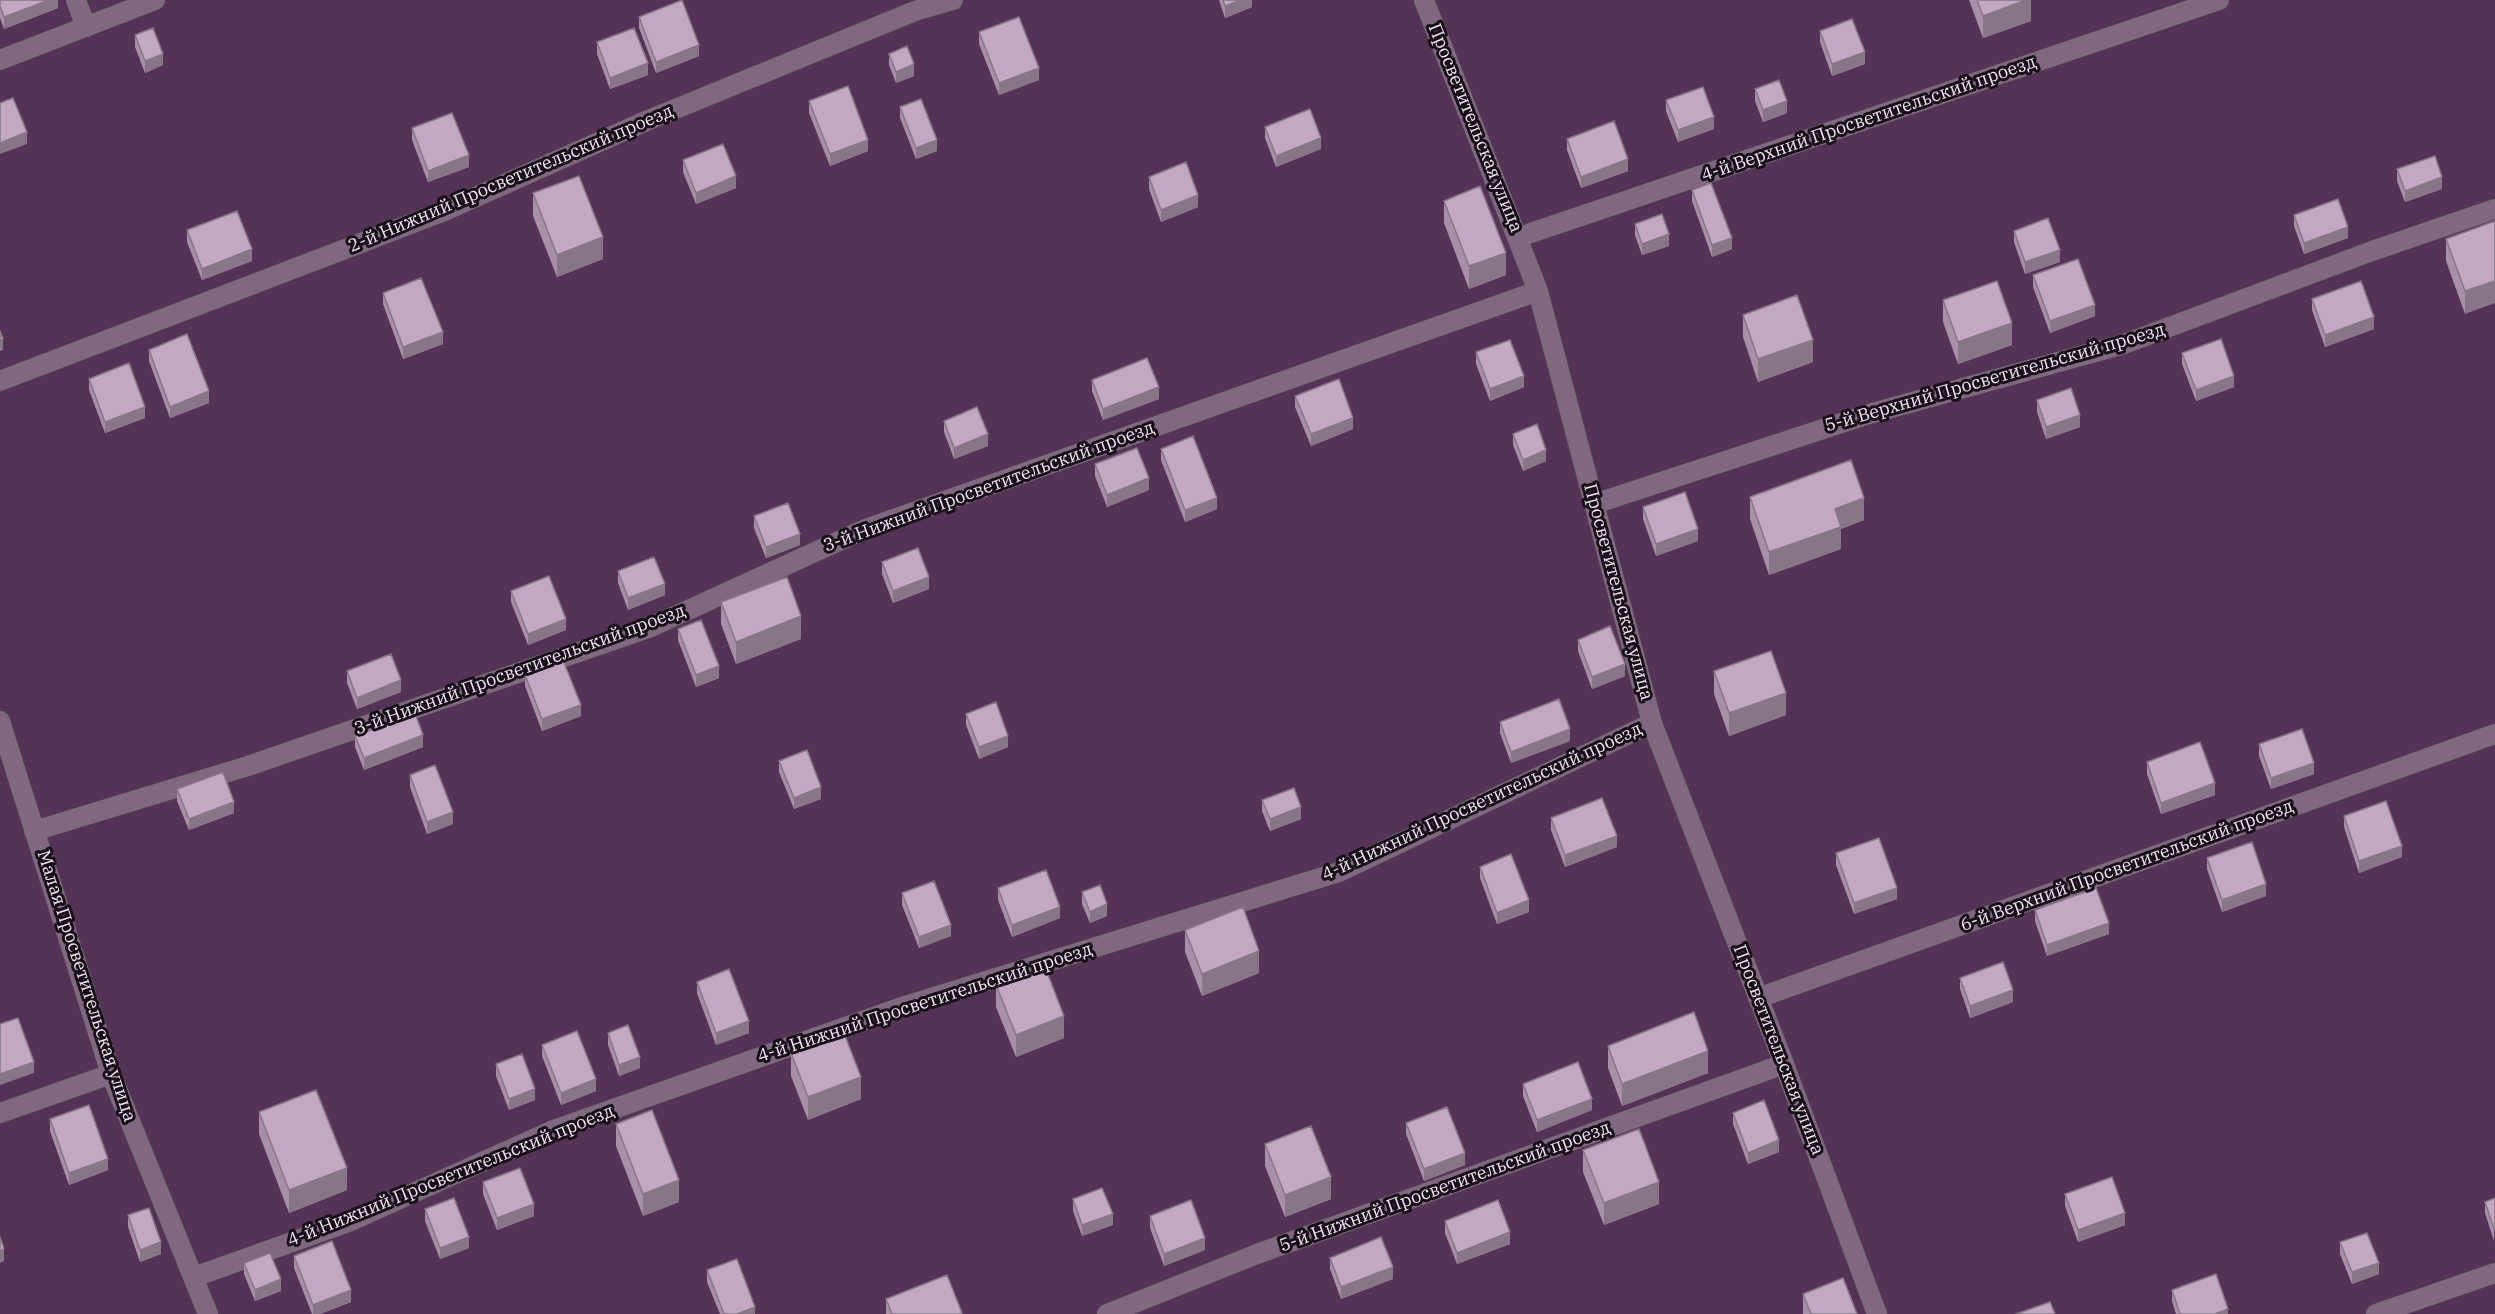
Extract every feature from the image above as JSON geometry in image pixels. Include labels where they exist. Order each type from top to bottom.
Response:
[{"type":"lane","points":[[76,0],[86,27]]},
{"type":"lane","points":[[0,60],[155,0]]},
{"type":"lane","name":"2-й Нижний Просветительский проезд","points":[[0,381],[442,212],[656,117],[915,11],[953,0]]},
{"type":"lane","name":"Просветительская улица","points":[[1424,0],[1519,237],[1538,291],[1652,723],[1878,1314]]},
{"type":"lane","name":"4-й Верхний Просветительский проезд","points":[[1519,237],[2219,0]]},
{"type":"lane","name":"5-й Верхний Просветительский проезд","points":[[1594,504],[1869,414],[2124,344],[2372,251],[2495,209]]},
{"type":"lane","name":"3-й Нижний Просветительский проезд","points":[[34,831],[248,766],[651,627],[863,530],[1538,291]]},
{"type":"lane","name":"Малая Просветительская улица","points":[[0,721],[111,1074],[208,1314]]},
{"type":"lane","name":"4-й Нижний Просветительский проезд","points":[[194,1277],[351,1221],[551,1131],[905,1006],[1339,872],[1652,723]]},
{"type":"lane","name":"6-й Верхний Просветительский проезд","points":[[1758,998],[2495,734]]},
{"type":"lane","name":"5-й Нижний Просветительский проезд","points":[[1107,1314],[1257,1254],[1784,1064]]},
{"type":"lane","points":[[0,1113],[111,1074]]},
{"type":"lane","points":[[2376,1314],[2495,1273]]},
{"type":"shaded area","points":[[0,0],[2495,0],[2495,1314],[0,1314]]},
{"type":"building","points":[[0,0],[49,0],[4,17]]},
{"type":"building","points":[[682,0],[699,45],[656,62],[639,17]]},
{"type":"building","points":[[1223,0],[1241,0],[1225,6]]},
{"type":"building","points":[[1977,0],[2026,0],[1983,16]]},
{"type":"building","points":[[1019,17],[1039,68],[999,83],[979,32]]},
{"type":"building","points":[[1852,19],[1865,52],[1832,64],[1820,31]]},
{"type":"building","points":[[153,28],[163,54],[145,61],[135,35]]},
{"type":"building","points":[[634,28],[648,63],[610,78],[597,42]]},
{"type":"building","points":[[907,46],[914,64],[896,72],[889,54]]},
{"type":"building","points":[[1779,80],[1787,101],[1763,110],[1755,89]]},
{"type":"building","points":[[848,86],[868,140],[830,154],[809,101]]},
{"type":"building","points":[[1703,87],[1714,117],[1678,130],[1666,100]]},
{"type":"building","points":[[13,98],[27,132],[0,143],[0,103]]},
{"type":"building","points":[[921,99],[937,140],[916,148],[900,107]]},
{"type":"building","points":[[1310,109],[1321,138],[1276,156],[1265,127]]},
{"type":"building","points":[[452,113],[469,155],[428,171],[412,128]]},
{"type":"building","points":[[1614,121],[1628,159],[1581,177],[1567,139]]},
{"type":"building","points":[[723,144],[736,176],[696,193],[683,160]]},
{"type":"building","points":[[2435,156],[2442,177],[2405,191],[2397,169]]},
{"type":"building","points":[[1186,162],[1198,195],[1161,210],[1149,177]]},
{"type":"building","points":[[579,176],[603,237],[557,255],[533,193]]},
{"type":"building","points":[[1711,183],[1732,238],[1712,245],[1692,190]]},
{"type":"building","points":[[1480,186],[1506,253],[1469,266],[1444,201]]},
{"type":"building","points":[[2338,199],[2348,227],[2304,243],[2294,215]]},
{"type":"building","points":[[237,211],[252,249],[202,269],[187,230]]},
{"type":"building","points":[[1662,214],[1669,234],[1642,244],[1635,224]]},
{"type":"building","points":[[2048,218],[2060,250],[2025,262],[2014,231]]},
{"type":"building","points":[[2495,221],[2495,281],[2465,291],[2446,239]]},
{"type":"building","points":[[2078,259],[2095,305],[2050,321],[2033,275]]},
{"type":"building","points":[[421,278],[443,332],[403,347],[383,293]]},
{"type":"building","points":[[1997,281],[2012,323],[1958,342],[1943,300]]},
{"type":"building","points":[[2361,281],[2374,317],[2325,335],[2312,299]]},
{"type":"building","points":[[1797,295],[1813,340],[1758,359],[1743,315]]},
{"type":"building","points":[[187,334],[209,391],[170,407],[149,350]]},
{"type":"building","points":[[2221,339],[2234,376],[2196,390],[2182,353]]},
{"type":"building","points":[[1510,340],[1524,376],[1490,389],[1476,352]]},
{"type":"building","points":[[1147,358],[1159,387],[1103,409],[1092,380]]},
{"type":"building","points":[[129,363],[145,407],[105,422],[89,379]]},
{"type":"building","points":[[1339,379],[1353,418],[1311,434],[1295,396]]},
{"type":"building","points":[[2071,388],[2080,415],[2046,427],[2037,400]]},
{"type":"building","points":[[977,407],[988,434],[954,448],[944,421]]},
{"type":"building","points":[[1537,424],[1546,450],[1523,460],[1513,434]]},
{"type":"building","points":[[1193,436],[1217,498],[1185,510],[1161,449]]},
{"type":"building","points":[[1137,448],[1149,478],[1107,495],[1095,464]]},
{"type":"building","points":[[1851,460],[1864,498],[1835,509],[1841,527],[1769,552],[1750,497]]},
{"type":"building","points":[[1685,492],[1698,529],[1656,544],[1643,507]]},
{"type":"building","points":[[788,503],[800,534],[766,547],[754,516]]},
{"type":"building","points":[[918,548],[929,577],[893,591],[882,562]]},
{"type":"building","points":[[654,557],[665,584],[628,598],[618,571]]},
{"type":"building","points":[[549,576],[566,619],[528,634],[511,591]]},
{"type":"building","points":[[787,577],[801,616],[736,642],[721,602]]},
{"type":"building","points":[[701,620],[719,666],[696,675],[678,629]]},
{"type":"building","points":[[1610,626],[1625,664],[1592,677],[1578,640]]},
{"type":"building","points":[[1771,651],[1786,693],[1729,713],[1714,671]]},
{"type":"building","points":[[391,654],[401,680],[357,698],[347,671]]},
{"type":"building","points":[[563,660],[581,705],[542,719],[525,675]]},
{"type":"building","points":[[1559,699],[1570,729],[1511,752],[1500,722]]},
{"type":"building","points":[[996,702],[1008,736],[979,747],[966,714]]},
{"type":"building","points":[[415,713],[423,735],[364,758],[355,736]]},
{"type":"building","points":[[2302,729],[2314,763],[2271,778],[2259,744]]},
{"type":"building","points":[[2200,742],[2215,783],[2161,803],[2147,762]]},
{"type":"building","points":[[807,750],[821,787],[794,798],[779,761]]},
{"type":"building","points":[[435,765],[453,812],[427,822],[410,775]]},
{"type":"building","points":[[223,772],[234,802],[189,819],[177,789]]},
{"type":"building","points":[[1294,788],[1301,807],[1270,819],[1262,800]]},
{"type":"building","points":[[1602,798],[1617,836],[1565,855],[1551,818]]},
{"type":"building","points":[[2386,801],[2402,846],[2359,861],[2344,816]]},
{"type":"building","points":[[1879,838],[1897,888],[1854,903],[1836,853]]},
{"type":"building","points":[[2252,842],[2266,884],[2222,900],[2207,858]]},
{"type":"building","points":[[1511,854],[1529,900],[1497,913],[1480,867]]},
{"type":"building","points":[[1046,870],[1060,907],[1012,925],[998,888]]},
{"type":"building","points":[[934,881],[951,925],[919,937],[902,893]]},
{"type":"building","points":[[1100,885],[1107,904],[1090,912],[1082,892]]},
{"type":"building","points":[[2096,888],[2109,923],[2047,945],[2035,910]]},
{"type":"building","points":[[1243,907],[1259,951],[1202,974],[1185,930]]},
{"type":"building","points":[[2003,962],[2013,990],[1970,1006],[1960,978]]},
{"type":"building","points":[[1045,967],[1064,1016],[1016,1035],[996,985]]},
{"type":"building","points":[[729,969],[749,1021],[716,1033],[697,982]]},
{"type":"building","points":[[1694,1012],[1708,1051],[1622,1084],[1608,1046]]},
{"type":"building","points":[[18,1018],[34,1062],[0,1074],[0,1024]]},
{"type":"building","points":[[628,1025],[640,1057],[619,1065],[608,1033]]},
{"type":"building","points":[[577,1031],[596,1079],[561,1093],[542,1045]]},
{"type":"building","points":[[844,1033],[861,1077],[808,1097],[791,1053]]},
{"type":"building","points":[[522,1054],[535,1089],[509,1099],[496,1064]]},
{"type":"building","points":[[1578,1062],[1592,1099],[1537,1120],[1523,1084]]},
{"type":"building","points":[[316,1090],[347,1168],[289,1190],[259,1112]]},
{"type":"building","points":[[1764,1100],[1779,1140],[1748,1153],[1733,1113]]},
{"type":"building","points":[[89,1105],[108,1159],[69,1173],[50,1119]]},
{"type":"building","points":[[1447,1107],[1465,1153],[1424,1169],[1406,1123]]},
{"type":"building","points":[[652,1110],[679,1180],[643,1194],[616,1124]]},
{"type":"building","points":[[1311,1126],[1331,1177],[1285,1195],[1265,1144]]},
{"type":"building","points":[[1639,1129],[1659,1182],[1604,1203],[1583,1150]]},
{"type":"building","points":[[520,1168],[534,1204],[497,1218],[483,1182]]},
{"type":"building","points":[[2112,1177],[2125,1213],[2078,1230],[2065,1194]]},
{"type":"building","points":[[1102,1188],[1113,1214],[1082,1225],[1073,1199]]},
{"type":"building","points":[[454,1198],[469,1237],[440,1248],[425,1209]]},
{"type":"building","points":[[2495,1198],[2495,1229],[2494,1229],[2485,1202]]},
{"type":"building","points":[[1191,1200],[1205,1238],[1164,1254],[1150,1216]]},
{"type":"building","points":[[1498,1200],[1510,1232],[1457,1253],[1445,1221]]},
{"type":"building","points":[[149,1208],[161,1242],[140,1250],[128,1215]]},
{"type":"building","points":[[2367,1233],[2379,1263],[2352,1272],[2340,1242]]},
{"type":"building","points":[[0,1237],[4,1249],[0,1251]]},
{"type":"building","points":[[1381,1237],[1393,1267],[1341,1287],[1330,1258]]},
{"type":"building","points":[[332,1241],[351,1290],[313,1305],[294,1256]]},
{"type":"building","points":[[270,1253],[281,1279],[255,1290],[244,1263]]},
{"type":"building","points":[[737,1259],[755,1307],[737,1314],[724,1314],[707,1270]]},
{"type":"building","points":[[2216,1274],[2228,1309],[2215,1314],[2180,1314],[2172,1290]]},
{"type":"building","points":[[947,1275],[962,1313],[892,1314],[886,1299]]},
{"type":"building","points":[[1843,1278],[1857,1314],[1811,1314],[1803,1294]]},
{"type":"building","points":[[2050,1302],[2055,1314],[2016,1314]]}]
